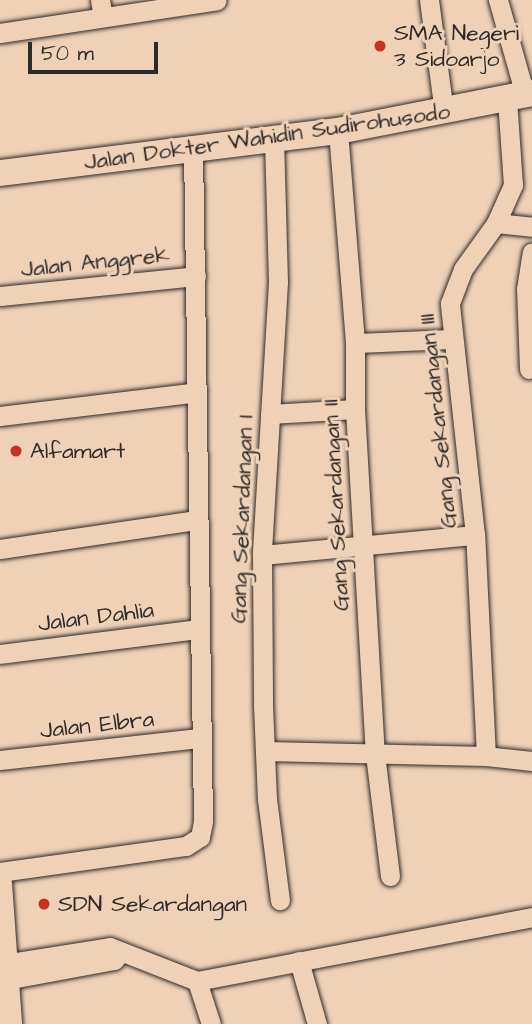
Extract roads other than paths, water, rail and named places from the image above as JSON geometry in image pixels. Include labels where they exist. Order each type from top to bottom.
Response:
[{"type":"main road","name":"Jalan Dokter Wahidin Sudirohusodo","points":[[0,173],[338,131],[521,95]]},
{"type":"street","points":[[0,33],[102,9],[212,0]]},
{"type":"street","points":[[429,0],[444,112]]},
{"type":"street","name":"Gang Sekardangan III","points":[[486,756],[475,535],[452,339],[455,284],[496,223],[513,186],[521,95],[498,0]]},
{"type":"street","name":"Gang Sekardangan II","points":[[338,131],[355,343],[355,409],[375,754],[390,876]]},
{"type":"street","name":"Gang Sekardangan I","points":[[274,139],[278,282],[262,555],[265,751],[280,900]]},
{"type":"street","points":[[0,873],[186,846],[200,837],[203,821],[199,738],[193,149]]},
{"type":"street","points":[[496,223],[532,227]]},
{"type":"street","points":[[529,369],[526,289],[532,252]]},
{"type":"street","name":"Jalan Anggrek","points":[[0,296],[195,276]]},
{"type":"street","points":[[355,343],[452,339]]},
{"type":"street","points":[[0,416],[197,392]]},
{"type":"street","points":[[270,414],[355,409]]},
{"type":"street","points":[[0,549],[197,520]]},
{"type":"street","points":[[262,555],[363,548],[475,535]]},
{"type":"street","name":"Jalan Dahlia","points":[[0,654],[199,629]]},
{"type":"street","name":"Jalan Elbra","points":[[0,760],[199,738]]},
{"type":"street","points":[[265,751],[486,756],[532,761]]},
{"type":"street","points":[[0,883],[10,1024]]},
{"type":"street","points":[[5,972],[110,947],[197,981],[532,917]]},
{"type":"street","points":[[299,961],[317,1024]]},
{"type":"street","points":[[197,981],[211,1024]]},
{"type":"place","name":"SMA Negeri 3 Sidoarjo","points":[[380,46]]},
{"type":"place","name":"Alfamart","points":[[16,451]]},
{"type":"place","name":"SDN Sekardangan","points":[[44,904]]}]
